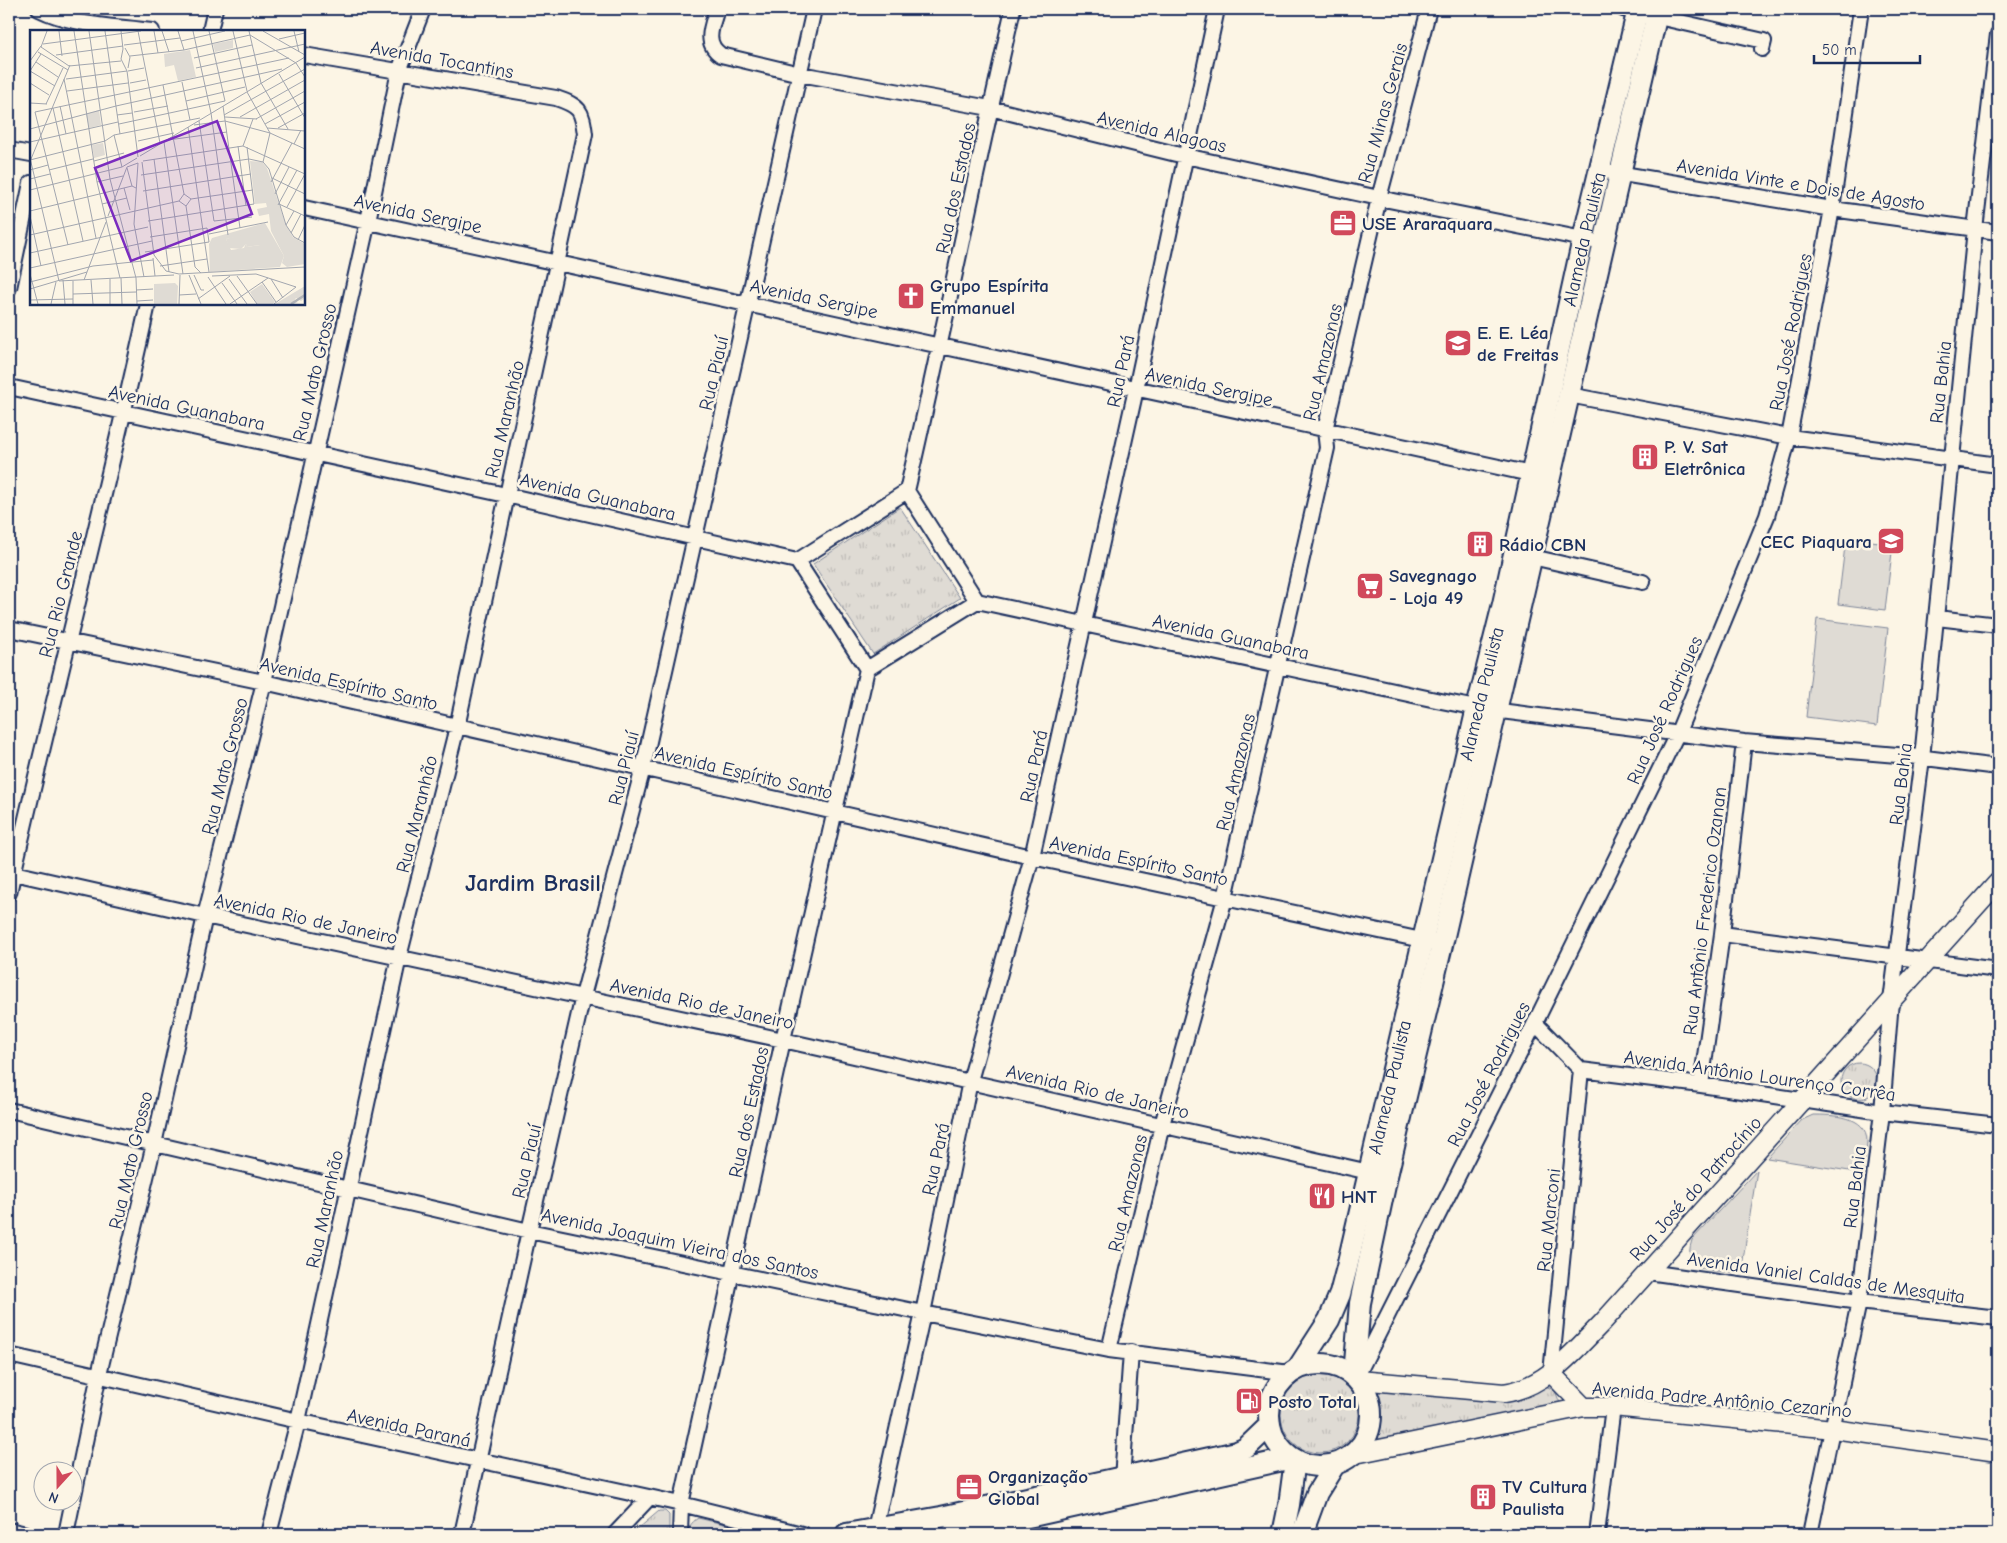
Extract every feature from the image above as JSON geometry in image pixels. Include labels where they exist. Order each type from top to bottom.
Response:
[{"type":"main road","name":"Alameda Paulista","points":[[1356,1378],[1360,1303],[1377,1174],[1422,940],[1486,709],[1532,557],[1541,476],[1583,239],[1599,169],[1642,11]]},
{"type":"main road","name":"Alameda Paulista","points":[[1294,1370],[1330,1320],[1340,1294],[1377,1174],[1442,945],[1486,709],[1503,604],[1541,476],[1569,395],[1619,174],[1642,11]]},
{"type":"main road","points":[[1312,1364],[1327,1364],[1341,1367],[1356,1378],[1368,1394],[1372,1410],[1371,1426],[1368,1434],[1355,1454],[1335,1464],[1322,1466],[1308,1465],[1294,1459],[1282,1449],[1274,1438],[1270,1425],[1269,1410],[1272,1396],[1279,1383],[1294,1370],[1312,1364]]},
{"type":"main road","points":[[846,1534],[1122,1479],[1237,1452],[1246,1448],[1270,1425]]},
{"type":"main road","points":[[952,1534],[1294,1459]]},
{"type":"main road","points":[[1283,1534],[1294,1459]]},
{"type":"main road","points":[[1302,1534],[1318,1493],[1335,1464]]},
{"type":"street","points":[[39,9],[57,17],[81,22],[144,30]]},
{"type":"street","points":[[210,30],[215,9]]},
{"type":"street","name":"Rua Mato Grosso","points":[[66,1534],[99,1374],[154,1144],[205,916],[264,682],[368,222],[399,71],[423,9]]},
{"type":"street","name":"Avenida Alagoas","points":[[717,9],[710,41],[713,50],[721,55],[800,74],[990,108],[1186,156],[1379,198],[1603,243]]},
{"type":"street","name":"Rua Piauí","points":[[462,1534],[583,996],[643,768],[814,9]]},
{"type":"street","name":"Rua dos Estados","points":[[907,491],[941,345],[990,108],[1013,9]]},
{"type":"street","name":"Rua Pará","points":[[875,1529],[923,1313],[970,1081],[1032,857],[1136,389],[1217,9]]},
{"type":"street","name":"Rua Minas Gerais","points":[[1379,198],[1429,9]]},
{"type":"street","name":"Rua José Rodrigues","points":[[1356,1378],[1535,1023],[1678,732],[1768,516],[1789,437],[1832,209],[1861,9]]},
{"type":"street","points":[[1642,11],[1764,41],[1762,49]]},
{"type":"street","name":"Rua Bahia","points":[[1810,1534],[1859,1302],[1882,1112],[1891,1001],[1922,758],[1975,229],[1998,34]]},
{"type":"street","name":"Avenida Tocantins","points":[[305,55],[556,98],[572,104]]},
{"type":"street","name":"Rua Maranhão","points":[[269,1534],[298,1421],[399,957],[457,727],[558,262],[585,134],[582,115],[572,104]]},
{"type":"street","points":[[9,150],[30,154]]},
{"type":"street","name":"Avenida Vinte e Dois de Agosto","points":[[1599,169],[1619,174],[1832,209],[1998,232]]},
{"type":"street","points":[[9,288],[30,188]]},
{"type":"street","name":"Rua Amazonas","points":[[1109,1350],[1162,1125],[1225,898],[1327,448],[1325,430],[1379,198]]},
{"type":"street","name":"Avenida Sergipe","points":[[305,208],[1541,476]]},
{"type":"street","name":"Rua Rio Grande","points":[[9,893],[11,872],[125,412],[148,305]]},
{"type":"street","name":"Avenida Guanabara","points":[[9,387],[506,495],[797,561]]},
{"type":"street","points":[[1569,395],[1789,437],[1998,465]]},
{"type":"street","points":[[907,491],[977,601],[867,669],[797,561],[907,491]]},
{"type":"street","points":[[1532,557],[1644,582]]},
{"type":"street","name":"Avenida Guanabara","points":[[977,601],[1436,700],[1486,709],[1678,732],[1744,742],[1922,758],[1998,767]]},
{"type":"street","points":[[1937,618],[1998,625]]},
{"type":"street","name":"Avenida Espírito Santo","points":[[9,629],[264,682],[1032,857],[1442,945]]},
{"type":"street","name":"Rua dos Estados","points":[[680,1534],[681,1504],[867,669]]},
{"type":"street","name":"Rua Antônio Frederico Ozanan","points":[[1701,1085],[1722,934],[1744,742]]},
{"type":"street","name":"Avenida Rio de Janeiro","points":[[11,872],[205,916],[970,1081],[1377,1174]]},
{"type":"street","name":"Rua José do Patrocínio","points":[[1356,1378],[1504,1393],[1527,1387],[1551,1373],[1602,1324],[1998,882]]},
{"type":"street","points":[[1722,934],[1998,970]]},
{"type":"street","points":[[1535,1023],[1581,1070]]},
{"type":"street","name":"Avenida Antônio Lourenço Corrêa","points":[[1581,1070],[1701,1085],[1882,1112],[1998,1125]]},
{"type":"street","name":"Rua Marconi","points":[[1551,1373],[1581,1070]]},
{"type":"street","name":"Avenida Joaquim Vieira dos Santos","points":[[9,1110],[529,1231],[923,1313],[1109,1350],[1294,1370]]},
{"type":"street","name":"Avenida Vaniel Caldas de Mesquita","points":[[1648,1272],[1859,1302],[1998,1318]]},
{"type":"street","points":[[1122,1479],[1131,1352]]},
{"type":"street","name":"Avenida Paraná","points":[[9,1355],[478,1461],[681,1504],[802,1534]]},
{"type":"street","points":[[1551,1373],[1584,1407]]},
{"type":"street","name":"Avenida Padre Antônio Cezarino","points":[[1355,1454],[1584,1407],[1613,1407],[1833,1429],[1998,1452]]},
{"type":"street","points":[[1597,1534],[1613,1407]]},
{"type":"street","points":[[615,1534],[649,1498]]},
{"type":"street","points":[[9,1530],[26,1534]]},
{"type":"green space","points":[[900,507],[960,598],[873,654],[813,564]]},
{"type":"green space","points":[[1850,538],[1893,544],[1885,610],[1838,604],[1845,546]]},
{"type":"green space","points":[[1817,619],[1888,628],[1877,726],[1806,717]]},
{"type":"green space","points":[[1859,1063],[1866,1064],[1872,1068],[1876,1074],[1876,1088],[1872,1094],[1866,1098],[1859,1099],[1852,1098],[1846,1094],[1842,1088],[1841,1081],[1842,1074],[1846,1068],[1852,1064]]},
{"type":"green space","points":[[1813,1115],[1847,1118],[1861,1126],[1867,1141],[1862,1173],[1767,1158],[1802,1120]]},
{"type":"green space","points":[[1757,1170],[1741,1273],[1712,1270],[1696,1265],[1691,1260],[1692,1240]]},
{"type":"green space","points":[[1320,1375],[1335,1378],[1347,1387],[1356,1399],[1359,1414],[1356,1429],[1347,1441],[1335,1450],[1320,1453],[1305,1450],[1293,1441],[1284,1429],[1281,1414],[1284,1399],[1293,1387],[1305,1378]]},
{"type":"green space","points":[[1375,1386],[1546,1386],[1555,1391],[1560,1403],[1377,1440],[1382,1413]]},
{"type":"green space","points":[[659,1511],[665,1511],[669,1515],[669,1534],[632,1534]]},
{"type":"green space","points":[[698,1518],[767,1534],[688,1534],[691,1525]]},
{"type":"place","name":"USE Araraquara","points":[[1343,223]]},
{"type":"place","name":"Grupo Espírita Emmanuel","points":[[911,296]]},
{"type":"place","name":"E. E. Léa de Freitas","points":[[1458,343]]},
{"type":"place","name":"P. V. Sat Eletrônica","points":[[1645,457]]},
{"type":"place","name":"CEC Piaquara","points":[[1891,541]]},
{"type":"place","name":"Rádio CBN","points":[[1480,544]]},
{"type":"place","name":"Savegnago - Loja 49","points":[[1370,586]]},
{"type":"place","name":"HNT","points":[[1322,1196]]},
{"type":"place","name":"Posto Total","points":[[1249,1401]]},
{"type":"place","name":"Organização Global","points":[[969,1487]]},
{"type":"place","name":"TV Cultura Paulista","points":[[1483,1497]]},
{"type":"district","name":"Jardim Brasil","points":[[533,883]]}]
